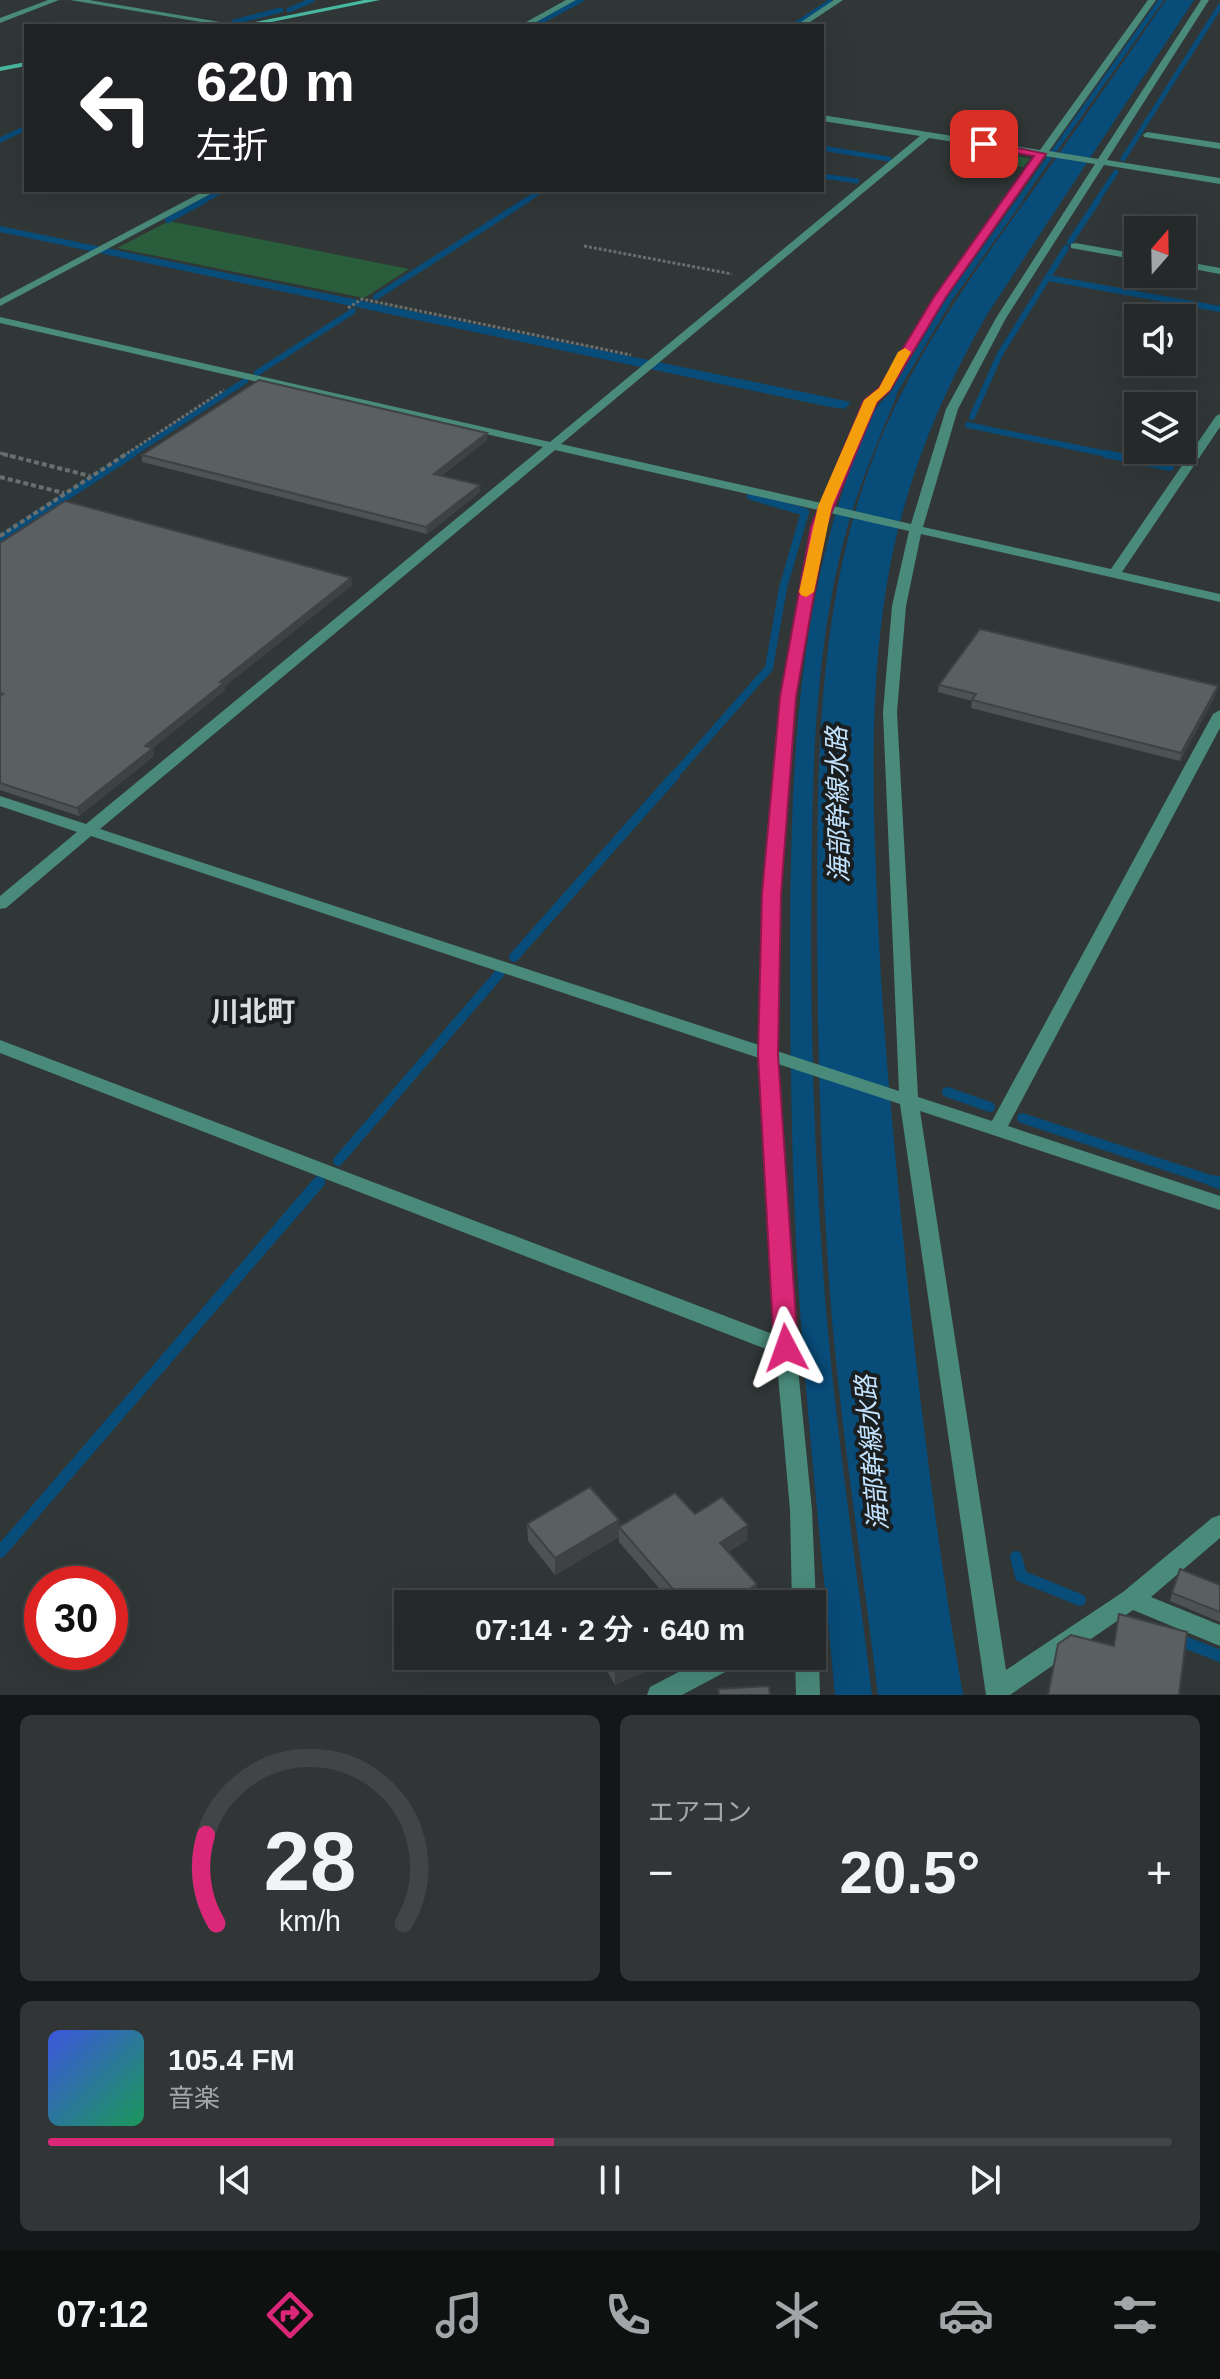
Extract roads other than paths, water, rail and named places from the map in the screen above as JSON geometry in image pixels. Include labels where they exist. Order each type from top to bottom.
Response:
[{"type":"main road","points":[[250,24],[376,0]]},
{"type":"main road","points":[[0,69],[24,64]]},
{"type":"street","points":[[0,21],[55,0]]},
{"type":"street","points":[[74,0],[226,24]]},
{"type":"street","points":[[527,24],[572,0]]},
{"type":"street","points":[[802,24],[839,0]]},
{"type":"street","points":[[804,1590],[801,1510],[786,1348],[772,894],[788,697],[818,526],[871,400],[884,390],[940,297],[1152,0]]},
{"type":"street","points":[[1205,0],[1001,318],[952,409],[916,529],[899,606],[890,712],[900,1098],[997,1692],[1131,1599],[1220,1525]]},
{"type":"street","points":[[824,118],[1220,181]]},
{"type":"street","points":[[0,904],[927,135]]},
{"type":"street","points":[[1147,135],[1220,146]]},
{"type":"street","points":[[0,303],[209,192]]},
{"type":"street","points":[[1075,246],[1124,255]]},
{"type":"street","points":[[1196,267],[1220,271]]},
{"type":"street","points":[[0,320],[1220,598]]},
{"type":"street","points":[[1115,573],[1220,418]]},
{"type":"street","points":[[997,1130],[1220,714]]},
{"type":"street","points":[[0,801],[1220,1203]]},
{"type":"street","points":[[0,1046],[786,1348]]},
{"type":"street","points":[[1131,1599],[1220,1636]]},
{"type":"street","points":[[659,1695],[705,1670]]},
{"type":"street","points":[[807,1670],[808,1695]]},
{"type":"water","name":"海部幹線水路","points":[[1166,0],[1194,0],[988,313],[954,377],[913,478],[887,583],[875,691],[874,764],[884,1027],[922,1408],[940,1552],[963,1695],[878,1695],[837,1367],[822,1165],[817,958],[818,792],[832,619],[856,507],[875,453],[907,383],[966,286]]},
{"type":"water","points":[[0,226],[851,402],[845,409],[830,407],[0,232]]},
{"type":"water","points":[[890,394],[897,395],[855,502],[837,568],[821,671],[813,775],[811,980],[820,1224],[837,1415],[872,1695],[835,1695],[796,1239],[790,1039],[792,826],[799,711],[815,598],[828,542],[861,436],[881,402]]},
{"type":"waterway","points":[[289,10],[312,0]]},
{"type":"waterway","points":[[536,24],[581,0]]},
{"type":"waterway","points":[[1018,202],[1161,0]]},
{"type":"waterway","points":[[796,24],[830,2]]},
{"type":"waterway","points":[[1123,159],[1220,6]]},
{"type":"waterway","points":[[234,22],[281,10]]},
{"type":"waterway","points":[[0,140],[24,129]]},
{"type":"waterway","points":[[824,148],[889,159]]},
{"type":"waterway","points":[[1096,202],[1116,172]]},
{"type":"waterway","points":[[824,176],[857,181]]},
{"type":"waterway","points":[[201,202],[219,192]]},
{"type":"waterway","points":[[527,200],[539,192]]},
{"type":"waterway","points":[[168,220],[205,200]]},
{"type":"waterway","points":[[376,297],[527,200]]},
{"type":"waterway","points":[[887,404],[950,298],[1020,200]]},
{"type":"waterway","points":[[1070,242],[1098,200]]},
{"type":"waterway","points":[[972,417],[1000,354],[1066,248]]},
{"type":"waterway","points":[[1048,278],[1220,309]]},
{"type":"waterway","points":[[257,373],[353,311]]},
{"type":"waterway","points":[[129,456],[245,381]]},
{"type":"waterway","points":[[968,425],[1116,456]]},
{"type":"waterway","points":[[0,539],[132,454]]},
{"type":"waterway","points":[[1106,454],[1170,467]]},
{"type":"waterway","points":[[673,777],[769,668],[783,588],[805,512],[751,496]]},
{"type":"waterway","points":[[514,957],[675,775]]},
{"type":"waterway","points":[[338,1161],[499,974]]},
{"type":"waterway","points":[[947,1092],[990,1107]]},
{"type":"waterway","points":[[1022,1118],[1219,1183]]},
{"type":"waterway","points":[[1213,1181],[1220,1183]]},
{"type":"waterway","points":[[0,1552],[319,1182]]},
{"type":"waterway","points":[[1016,1557],[1021,1576],[1080,1600]]},
{"type":"waterway","points":[[1174,1638],[1220,1656]]},
{"type":"district","name":"川北町","points":[[253,1011]]}]
